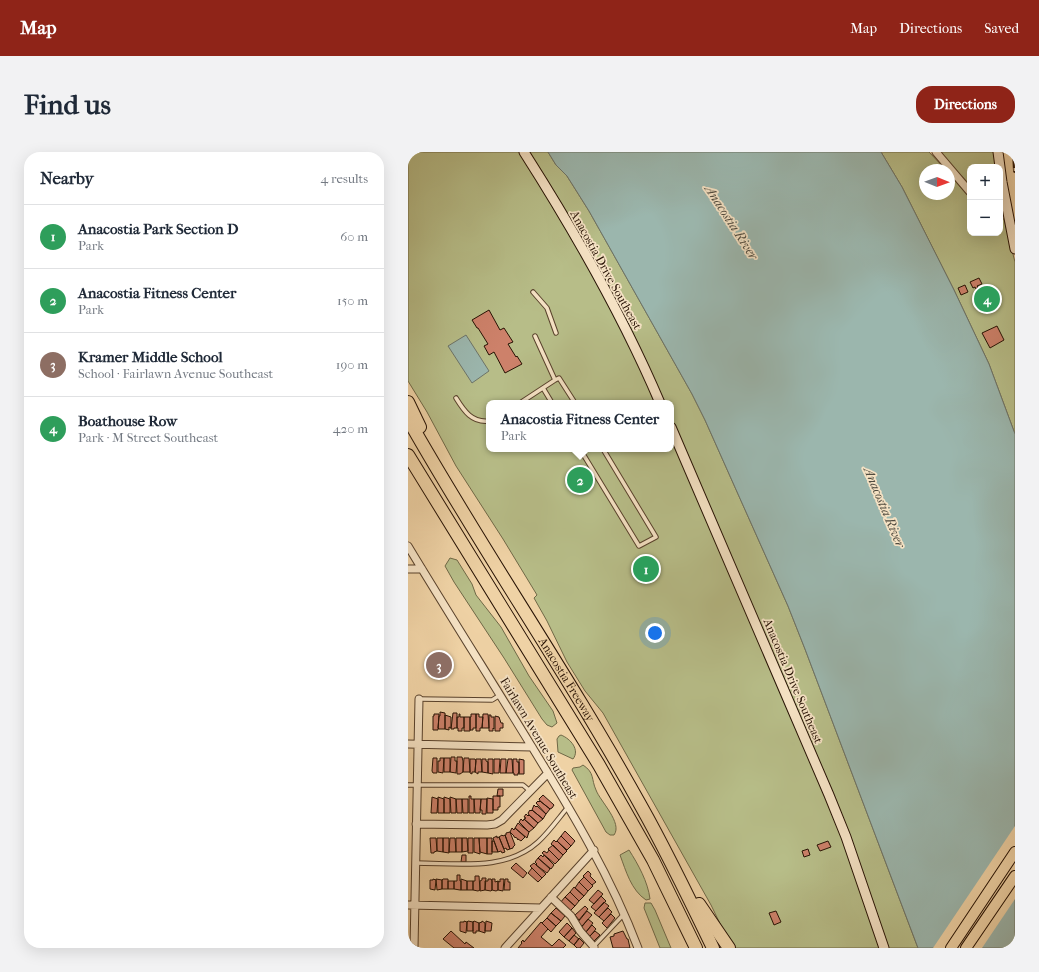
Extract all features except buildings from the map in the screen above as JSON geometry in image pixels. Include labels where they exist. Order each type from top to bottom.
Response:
[{"type":"highway","points":[[408,402],[462,512]]},
{"type":"highway","name":"Anacostia Freeway","points":[[408,419],[462,512],[613,758],[666,853],[713,948]]},
{"type":"highway","name":"Anacostia Freeway","points":[[410,458],[600,765],[640,836],[696,948]]},
{"type":"highway","points":[[666,853],[729,948]]},
{"type":"highway","points":[[665,885],[688,948]]},
{"type":"main road","points":[[951,948],[1015,852]]},
{"type":"main road","points":[[966,948],[1015,876]]},
{"type":"street","name":"Anacostia Drive Southeast","points":[[524,152],[577,240],[612,303],[645,368],[659,400]]},
{"type":"street","points":[[936,152],[967,188]]},
{"type":"street","points":[[998,152],[1004,209],[1015,249]]},
{"type":"street","name":"Anacostia Drive Southeast","points":[[674,434],[829,795],[846,837],[884,948]]},
{"type":"street","name":"Fairlawn Avenue Southeast","points":[[408,546],[501,695],[594,850],[638,948]]},
{"type":"street","points":[[408,569],[422,569]]},
{"type":"street","points":[[414,948],[411,939],[411,905],[415,863],[418,699]]},
{"type":"street","points":[[408,744],[532,746]]},
{"type":"street","points":[[416,824],[495,824],[502,820],[548,773]]},
{"type":"street","points":[[504,948],[594,850]]},
{"type":"street","points":[[551,897],[571,916],[593,948]]},
{"type":"street","points":[[411,905],[541,908]]},
{"type":"lane","points":[[533,292],[547,308],[556,333]]},
{"type":"lane","points":[[536,336],[555,380]]},
{"type":"lane","points":[[525,400],[559,378],[573,400]]},
{"type":"lane","points":[[543,388],[550,400]]},
{"type":"lane","points":[[456,398],[470,417],[480,421],[486,421]]},
{"type":"lane","points":[[582,452],[639,546],[656,536],[605,452]]},
{"type":"lane","points":[[418,699],[492,700],[501,695]]},
{"type":"lane","points":[[408,785],[523,785],[530,791]]},
{"type":"lane","points":[[415,863],[486,864],[510,859],[531,848],[539,841],[568,807]]},
{"type":"lane","points":[[593,948],[624,914]]},
{"type":"green space","points":[[408,152],[548,152],[556,165],[567,176],[589,211],[692,394],[705,420],[788,606],[918,948],[734,948],[728,940],[711,905],[603,713],[585,691],[567,662],[534,598],[537,595],[456,466],[427,412],[408,381]]},
{"type":"green space","points":[[881,152],[929,152],[940,164],[919,164],[919,200],[955,200],[955,181],[967,195],[967,236],[1003,236],[1004,219],[1015,262],[1015,434],[989,364],[954,290],[902,187]]},
{"type":"green space","points":[[939,152],[995,152],[996,164],[967,164],[967,182],[955,169],[955,164],[950,164]]},
{"type":"green space","points":[[450,558],[457,560],[472,584],[476,595],[501,627],[529,676],[553,711],[557,723],[552,727],[547,725],[542,719],[454,582],[445,566]]},
{"type":"green space","points":[[561,735],[571,742],[575,749],[575,756],[573,759],[558,752],[557,739]]},
{"type":"green space","points":[[583,765],[591,774],[598,795],[610,812],[616,824],[614,835],[610,835],[606,832],[572,770],[573,768]]},
{"type":"green space","points":[[629,850],[645,880],[650,899],[646,900],[636,891],[627,874],[620,855]]},
{"type":"green space","points":[[645,903],[651,903],[671,948],[660,948],[644,908]]},
{"type":"water","name":"Anacostia River","points":[[548,152],[881,152],[902,187],[954,290],[989,364],[1015,434],[1015,948],[918,948],[788,606],[705,420],[692,394],[589,211],[567,176],[556,165]]},
{"type":"water","points":[[466,335],[489,371],[472,383],[448,346]]},
{"type":"pier","points":[[1015,826],[1015,899],[982,948],[933,948]]},
{"type":"railway","points":[[1014,152],[1015,171]]},
{"type":"place","name":"Boathouse Row","points":[[987,299]]},
{"type":"place","name":"Anacostia Fitness Center","points":[[580,480]]},
{"type":"place","name":"Anacostia Park Section D","points":[[646,569]]},
{"type":"place","name":"Kramer Middle School","points":[[439,665]]}]
